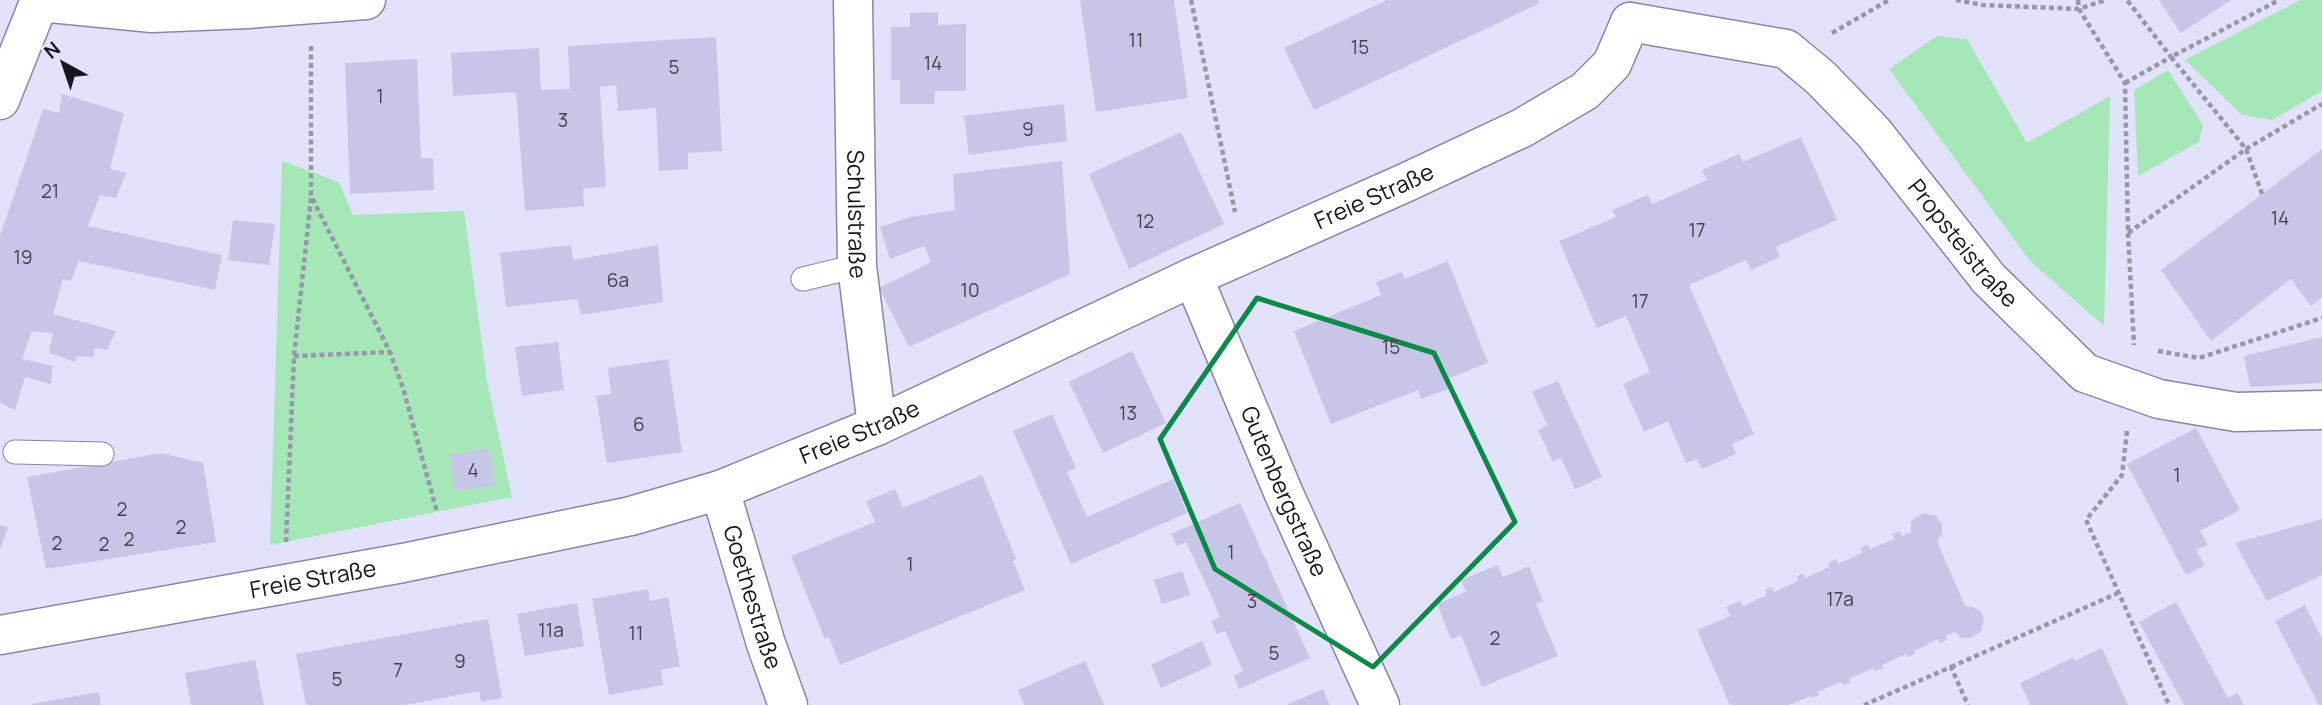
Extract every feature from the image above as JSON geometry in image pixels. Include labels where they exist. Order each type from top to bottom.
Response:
[{"type":"street","points":[[0,100],[38,1],[152,13],[366,0]]},
{"type":"street","name":"Schulstraße","points":[[853,0],[857,266],[877,426]]},
{"type":"street","name":"Freie Straße","points":[[0,635],[448,554],[631,516],[720,490],[877,426],[1193,276],[1495,141],[1585,91],[1612,64],[1628,11]]},
{"type":"street","name":"Propsteistraße","points":[[1628,11],[1786,50],[1821,78],[1874,133],[1989,279],[2085,373],[2159,399],[2236,412],[2322,410]]},
{"type":"street","name":"Gutenbergstraße","points":[[1193,276],[1284,494],[1380,705]]},
{"type":"street","name":"Goethestraße","points":[[720,490],[766,644],[788,705]]},
{"type":"lane","points":[[803,279],[857,266]]},
{"type":"lane","points":[[15,452],[102,454]]},
{"type":"path","points":[[1191,0],[1243,253]]},
{"type":"path","points":[[1786,50],[1836,32],[1889,0]]},
{"type":"path","points":[[1956,0],[1983,5],[2079,9],[2105,0]]},
{"type":"path","points":[[2078,0],[2079,9],[2125,83],[2128,233],[2134,347]]},
{"type":"path","points":[[2127,0],[2246,149],[2262,194]]},
{"type":"path","points":[[2125,83],[2279,0]]},
{"type":"path","points":[[284,584],[295,356],[312,196],[310,4]]},
{"type":"path","points":[[2128,233],[2246,149],[2322,104]]},
{"type":"path","points":[[312,196],[390,352],[403,388],[448,554]]},
{"type":"path","points":[[2147,349],[2199,358],[2322,318]]},
{"type":"path","points":[[295,356],[390,352]]},
{"type":"path","points":[[2132,390],[2122,475],[2086,520],[2169,705]]},
{"type":"path","points":[[1864,705],[2118,593]]},
{"type":"path","points":[[1951,667],[1968,705]]},
{"type":"highlighted area","points":[[1257,298],[1434,353],[1515,522],[1373,667],[1215,569],[1160,439]]},
{"type":"green space","points":[[2300,0],[2322,0],[2322,91],[2272,120],[2242,115],[2185,60]]},
{"type":"green space","points":[[1937,36],[1967,39],[2027,143],[2110,96],[2104,326],[2030,261],[1889,69]]},
{"type":"green space","points":[[2168,70],[2203,125],[2199,142],[2138,176],[2134,90]]},
{"type":"green space","points":[[282,161],[339,182],[353,215],[464,211],[487,381],[512,497],[270,545]]},
{"type":"building","points":[[1080,0],[1174,0],[1188,98],[1096,112]]},
{"type":"building","points":[[1387,0],[1538,0],[1540,3],[1314,110],[1284,48]]},
{"type":"building","points":[[2159,0],[2231,0],[2181,33]]},
{"type":"building","points":[[938,12],[938,25],[966,24],[966,91],[935,91],[934,104],[900,104],[900,80],[891,80],[891,27],[910,27],[910,13]]},
{"type":"building","points":[[716,37],[722,151],[688,153],[688,169],[659,171],[656,108],[618,111],[616,85],[600,87],[606,187],[583,189],[584,206],[525,211],[516,92],[453,96],[451,53],[539,48],[541,90],[570,89],[568,46]]},
{"type":"building","points":[[417,59],[421,158],[433,158],[434,190],[350,194],[345,63]]},
{"type":"building","points":[[62,94],[124,113],[110,169],[126,173],[116,198],[100,195],[88,226],[222,255],[215,290],[79,261],[71,281],[63,279],[53,314],[116,331],[107,350],[95,348],[93,357],[77,356],[75,362],[49,353],[53,333],[32,331],[22,359],[53,366],[51,384],[25,377],[15,410],[0,403],[0,236],[43,109],[59,113]]},
{"type":"building","points":[[1064,104],[1067,141],[969,155],[964,116]]},
{"type":"building","points":[[1181,132],[1224,224],[1129,269],[1089,174]]},
{"type":"building","points":[[1801,137],[1837,220],[1776,247],[1780,257],[1751,270],[1746,260],[1689,285],[1754,434],[1732,444],[1736,454],[1702,469],[1697,459],[1686,463],[1668,421],[1644,432],[1623,384],[1650,372],[1626,316],[1597,328],[1559,241],[1616,217],[1612,210],[1648,195],[1652,204],[1707,180],[1702,170],[1739,154],[1743,162]]},
{"type":"building","points":[[2322,149],[2322,297],[2311,306],[2291,279],[2211,341],[2161,270]]},
{"type":"building","points":[[1062,161],[1070,274],[909,347],[879,288],[931,262],[924,246],[890,259],[880,227],[911,217],[955,210],[953,174]]},
{"type":"building","points":[[233,220],[275,224],[269,265],[228,260]]},
{"type":"building","points":[[571,245],[573,260],[658,245],[663,302],[581,315],[577,299],[506,307],[500,253]]},
{"type":"building","points":[[1448,261],[1488,363],[1447,379],[1451,388],[1421,399],[1418,390],[1331,424],[1294,331],[1381,295],[1376,282],[1402,272],[1405,279]]},
{"type":"building","points":[[2322,337],[2322,383],[2250,387],[2244,356]]},
{"type":"building","points":[[558,342],[564,390],[522,396],[515,347]]},
{"type":"building","points":[[1132,351],[1166,423],[1103,453],[1069,382]]},
{"type":"building","points":[[668,359],[682,452],[607,463],[596,396],[611,394],[608,368]]},
{"type":"building","points":[[1558,381],[1602,477],[1575,489],[1561,458],[1553,462],[1538,430],[1547,425],[1532,392]]},
{"type":"building","points":[[1052,414],[1076,468],[1067,472],[1087,517],[1173,479],[1187,513],[1071,564],[1013,431]]},
{"type":"building","points":[[2196,428],[2240,510],[2200,531],[2208,545],[2196,550],[2205,565],[2186,575],[2127,464]]},
{"type":"building","points":[[490,449],[495,485],[455,491],[450,454]]},
{"type":"building","points":[[161,453],[203,463],[216,542],[46,569],[27,477]]},
{"type":"building","points":[[982,475],[1016,559],[1013,561],[1025,590],[840,665],[829,637],[825,639],[791,556],[875,522],[866,501],[895,489],[903,508]]},
{"type":"building","points":[[1240,503],[1310,658],[1239,689],[1234,676],[1243,671],[1225,631],[1217,634],[1211,621],[1220,617],[1209,591],[1186,542],[1177,546],[1171,534]]},
{"type":"building","points":[[1925,513],[1936,516],[1942,524],[1942,534],[1937,541],[1965,606],[1981,612],[1984,619],[1981,631],[1971,638],[1962,638],[1955,632],[1946,636],[1947,640],[1940,643],[1938,639],[1914,651],[1915,654],[1908,657],[1906,654],[1882,665],[1883,668],[1875,671],[1874,668],[1849,679],[1851,682],[1844,685],[1842,682],[1817,692],[1819,696],[1811,696],[1789,705],[1730,705],[1697,630],[1730,616],[1726,607],[1740,601],[1743,606],[1767,595],[1765,590],[1772,587],[1774,592],[1798,581],[1797,576],[1803,573],[1805,578],[1829,567],[1828,563],[1836,559],[1838,564],[1862,553],[1861,548],[1868,545],[1870,549],[1895,539],[1892,534],[1900,531],[1902,536],[1911,532],[1911,522]]},
{"type":"building","points":[[2322,519],[2322,575],[2267,601],[2235,543]]},
{"type":"building","points":[[0,525],[8,527],[0,550]]},
{"type":"building","points":[[1498,565],[1503,577],[1529,566],[1543,601],[1536,604],[1558,656],[1482,687],[1461,635],[1451,639],[1437,604],[1466,592],[1461,580]]},
{"type":"building","points":[[1182,571],[1190,595],[1162,604],[1154,580]]},
{"type":"building","points":[[648,589],[650,601],[668,597],[680,666],[661,670],[663,685],[609,695],[592,599]]},
{"type":"building","points":[[2176,602],[2228,698],[2238,693],[2244,705],[2184,705],[2139,622]]},
{"type":"building","points":[[577,603],[584,646],[525,656],[517,614]]},
{"type":"building","points":[[2305,605],[2322,639],[2322,705],[2319,705],[2275,621]]},
{"type":"building","points":[[488,619],[502,698],[481,702],[479,691],[405,705],[306,705],[296,654]]},
{"type":"building","points":[[1202,641],[1212,665],[1161,688],[1151,665]]},
{"type":"building","points":[[2102,648],[2128,705],[2030,705],[2020,683],[2074,657],[2075,661]]},
{"type":"building","points":[[255,660],[264,705],[191,705],[185,673]]},
{"type":"building","points":[[1085,661],[1104,705],[1024,705],[1018,690]]},
{"type":"building","points":[[1323,689],[1330,705],[1286,705]]},
{"type":"building","points":[[99,692],[101,705],[32,705],[32,704]]}]
